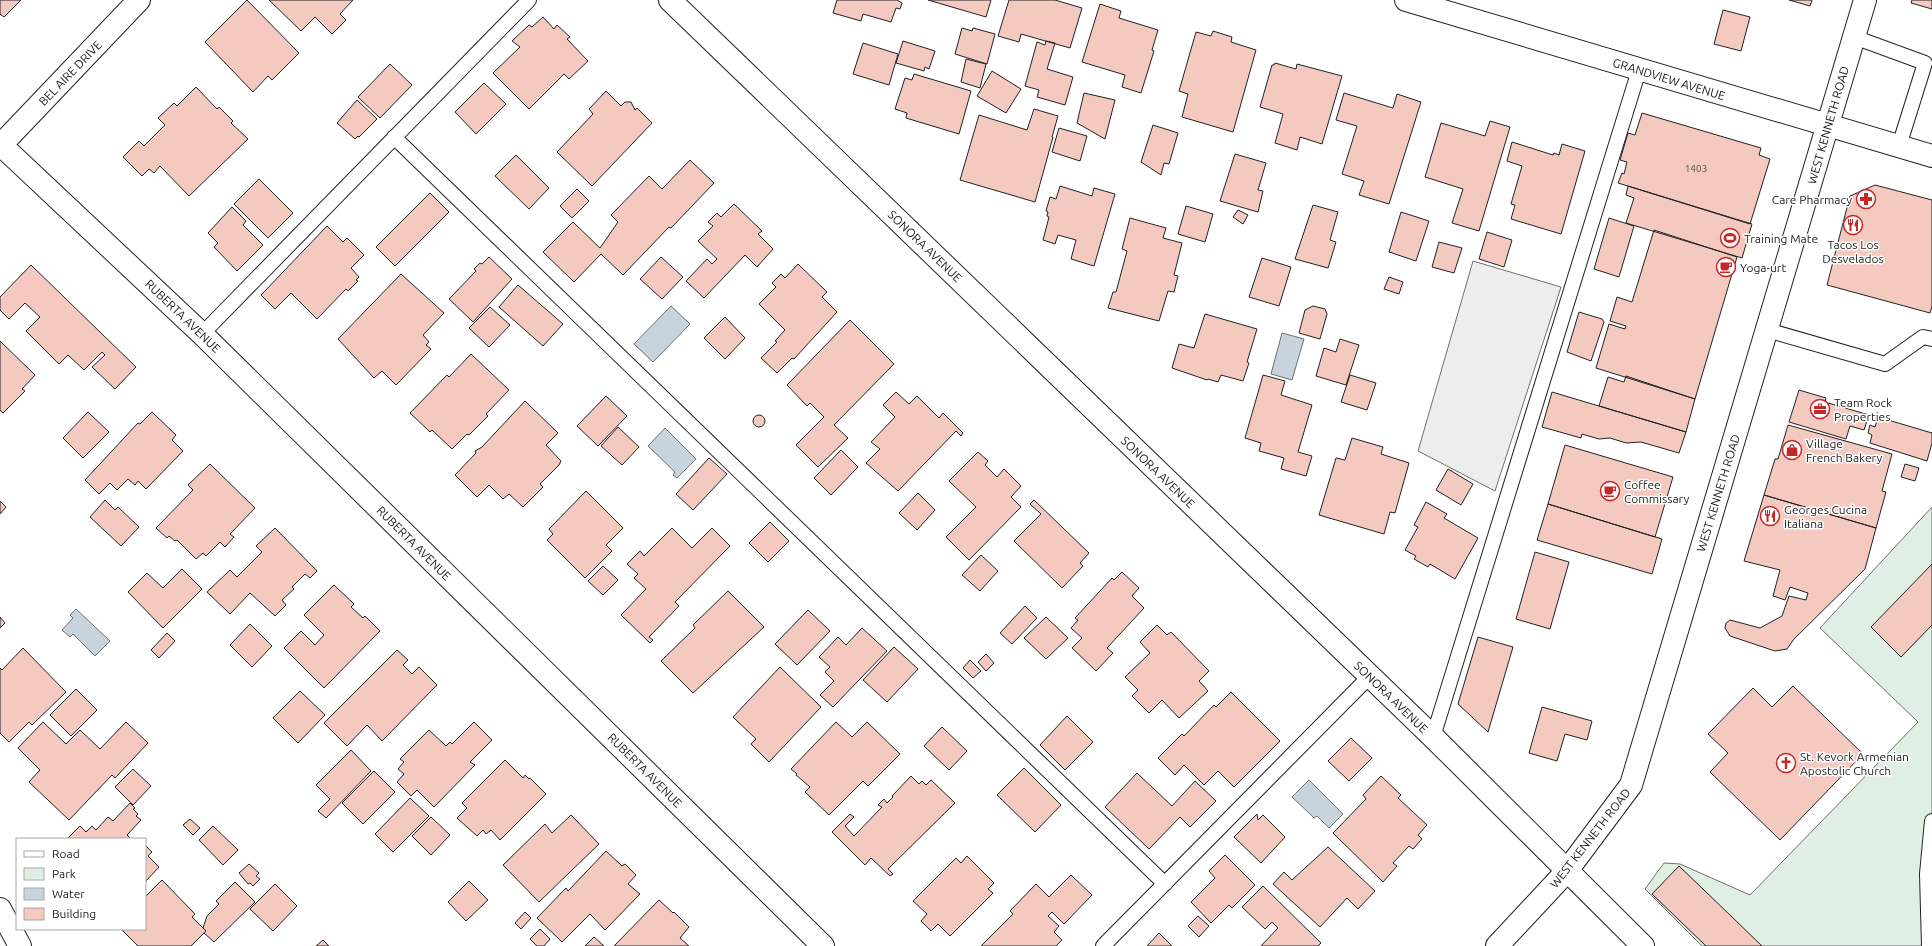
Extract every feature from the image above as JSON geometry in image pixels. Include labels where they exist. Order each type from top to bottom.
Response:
[{"type":"street","name":"BEL AIRE DRIVE","points":[[0,146],[139,0]]},
{"type":"street","name":"SONORA AVENUE","points":[[670,0],[1433,737],[1566,872],[1643,946]]},
{"type":"street","name":"GRANDVIEW AVENUE","points":[[1406,0],[1932,156]]},
{"type":"street","name":"WEST KENNETH ROAD","points":[[1497,946],[1566,872],[1631,785],[1865,0]]},
{"type":"street","name":"RUBERTA AVENUE","points":[[0,146],[202,334],[823,946]]},
{"type":"street","points":[[0,909],[20,946]]},
{"type":"lane","points":[[202,334],[529,0]]},
{"type":"lane","points":[[1854,37],[1925,63],[1899,146]]},
{"type":"lane","points":[[1433,737],[1639,70]]},
{"type":"lane","points":[[394,137],[1165,884]]},
{"type":"lane","points":[[1767,330],[1885,364],[1923,336],[1932,339]]},
{"type":"lane","points":[[1103,946],[1370,676]]},
{"type":"lane","points":[[1929,946],[1927,874],[1932,820]]},
{"type":"green space","points":[[1932,507],[1932,946],[1702,946],[1645,889],[1664,863],[1680,864],[1750,895],[1918,722],[1820,628]]},
{"type":"shaded area","points":[[1473,261],[1561,287],[1495,491],[1418,451]]},
{"type":"water","points":[[671,306],[690,324],[653,362],[634,344]]},
{"type":"water","points":[[1282,333],[1304,339],[1292,380],[1271,374]]},
{"type":"water","points":[[665,428],[696,459],[677,478],[673,475],[675,472],[648,446]]},
{"type":"water","points":[[76,609],[110,641],[95,656],[73,634],[70,637],[62,630],[73,618],[70,615]]},
{"type":"water","points":[[1309,780],[1343,814],[1329,828],[1317,816],[1314,818],[1292,797]]},
{"type":"building","points":[[0,0],[21,0],[4,17],[0,14]]},
{"type":"building","points":[[247,0],[299,53],[272,80],[268,76],[253,92],[205,42]]},
{"type":"building","points":[[269,0],[353,0],[340,14],[346,20],[332,34],[315,17],[301,31]]},
{"type":"building","points":[[837,0],[897,0],[902,3],[900,9],[896,8],[891,22],[863,14],[861,21],[833,13]]},
{"type":"building","points":[[928,0],[991,0],[986,17]]},
{"type":"building","points":[[1009,0],[1055,0],[1082,8],[1070,48],[1021,34],[1019,42],[998,36]]},
{"type":"building","points":[[1789,0],[1812,0],[1810,6]]},
{"type":"building","points":[[1912,0],[1932,0],[1932,9],[1911,3]]},
{"type":"building","points":[[1100,4],[1121,11],[1119,18],[1158,30],[1152,50],[1154,51],[1141,93],[1122,87],[1125,75],[1082,62]]},
{"type":"building","points":[[1723,10],[1750,17],[1741,51],[1714,44]]},
{"type":"building","points":[[543,17],[554,29],[557,25],[570,37],[567,39],[588,61],[569,79],[564,74],[529,109],[493,73],[520,47],[512,41],[529,25],[532,27]]},
{"type":"building","points":[[962,28],[972,31],[973,28],[995,34],[987,64],[955,54]]},
{"type":"building","points":[[1213,31],[1232,37],[1231,42],[1256,50],[1233,132],[1182,117],[1188,94],[1179,91],[1196,32],[1211,36]]},
{"type":"building","points":[[903,41],[935,51],[929,69],[925,67],[924,71],[896,63]]},
{"type":"building","points":[[1046,41],[1055,43],[1047,69],[1073,77],[1065,105],[1037,97],[1039,90],[1025,86],[1037,42],[1045,45]]},
{"type":"building","points":[[863,43],[898,54],[889,85],[853,74]]},
{"type":"building","points":[[966,59],[986,64],[980,88],[961,82]]},
{"type":"building","points":[[1275,63],[1296,69],[1297,64],[1342,76],[1322,144],[1300,137],[1297,150],[1275,143],[1283,114],[1260,107],[1272,65]]},
{"type":"building","points":[[390,64],[412,85],[380,118],[358,97]]},
{"type":"building","points":[[992,71],[1021,89],[1006,113],[977,96]]},
{"type":"building","points":[[914,74],[971,91],[959,134],[906,118],[907,113],[895,109],[905,78],[912,80]]},
{"type":"building","points":[[484,83],[506,104],[476,134],[455,112]]},
{"type":"building","points":[[196,87],[217,109],[219,107],[233,121],[231,123],[248,139],[189,196],[160,166],[154,173],[149,169],[142,176],[123,157],[139,141],[144,146],[165,125],[158,118],[174,103],[177,106]]},
{"type":"building","points":[[606,91],[621,106],[625,102],[631,102],[635,110],[637,108],[652,123],[592,186],[557,152],[593,114],[589,109]]},
{"type":"building","points":[[1084,93],[1115,100],[1105,139],[1077,123]]},
{"type":"building","points":[[1344,93],[1393,108],[1397,94],[1421,102],[1389,204],[1359,195],[1364,181],[1342,174],[1357,126],[1336,120]]},
{"type":"building","points":[[357,100],[377,119],[359,137],[358,136],[355,139],[337,123]]},
{"type":"building","points":[[1034,109],[1058,116],[1035,202],[960,180],[979,115],[1027,130]]},
{"type":"building","points":[[1642,113],[1761,148],[1759,155],[1770,159],[1750,224],[1618,183],[1622,173],[1624,174],[1627,162],[1620,160],[1628,133],[1635,135]]},
{"type":"building","points":[[1490,121],[1510,127],[1479,231],[1452,223],[1463,189],[1425,177],[1441,123],[1485,136]]},
{"type":"building","points":[[1153,125],[1178,133],[1169,164],[1164,163],[1161,175],[1141,162]]},
{"type":"building","points":[[1059,128],[1087,136],[1080,161],[1052,152]]},
{"type":"building","points":[[1512,142],[1553,155],[1554,153],[1559,155],[1562,144],[1585,151],[1561,234],[1511,219],[1515,205],[1511,204],[1522,166],[1507,161]]},
{"type":"building","points":[[1235,154],[1266,163],[1258,190],[1263,191],[1258,212],[1220,201]]},
{"type":"building","points":[[516,155],[549,188],[529,209],[495,176]]},
{"type":"building","points":[[690,160],[714,183],[623,275],[601,254],[574,282],[543,252],[573,222],[600,248],[618,222],[611,215],[649,176],[662,189]]},
{"type":"building","points":[[259,179],[293,213],[268,238],[234,204]]},
{"type":"building","points":[[1875,185],[1932,200],[1932,306],[1930,313],[1827,285],[1850,196]]},
{"type":"building","points":[[1060,186],[1092,196],[1094,188],[1115,194],[1094,266],[1071,259],[1076,240],[1058,235],[1055,244],[1043,240],[1049,217],[1047,216],[1048,212],[1046,211],[1050,197],[1056,199]]},
{"type":"building","points":[[1628,186],[1752,224],[1742,258],[1626,223],[1634,198],[1626,195]]},
{"type":"building","points":[[577,189],[589,201],[572,218],[560,206]]},
{"type":"building","points":[[430,193],[449,212],[395,266],[376,247]]},
{"type":"building","points":[[734,204],[762,231],[758,234],[773,249],[757,267],[745,255],[704,298],[686,281],[707,259],[712,264],[717,259],[698,241],[713,226],[708,222],[717,213],[721,217]]},
{"type":"building","points":[[1313,205],[1338,212],[1330,240],[1336,242],[1328,268],[1295,259]]},
{"type":"building","points":[[1186,206],[1213,214],[1205,242],[1178,234]]},
{"type":"building","points":[[232,207],[246,221],[243,225],[263,245],[237,271],[214,247],[218,243],[208,233]]},
{"type":"building","points":[[1238,210],[1248,215],[1243,224],[1233,217]]},
{"type":"building","points":[[1401,212],[1429,221],[1416,261],[1389,252]]},
{"type":"building","points":[[1130,218],[1166,228],[1163,238],[1182,243],[1174,275],[1178,276],[1174,292],[1168,291],[1159,321],[1108,308],[1113,292],[1116,292],[1127,251],[1122,249]]},
{"type":"building","points":[[1609,218],[1634,226],[1619,277],[1594,269]]},
{"type":"building","points":[[327,226],[343,242],[347,238],[364,255],[351,268],[359,277],[356,280],[358,281],[348,291],[346,289],[317,319],[291,293],[275,309],[261,295]]},
{"type":"building","points":[[1654,230],[1737,257],[1695,399],[1596,368],[1609,324],[1625,329],[1626,326],[1610,321],[1617,297],[1632,302]]},
{"type":"building","points":[[1487,232],[1512,240],[1504,267],[1479,259]]},
{"type":"building","points":[[1439,242],[1462,248],[1454,273],[1432,267]]},
{"type":"building","points":[[489,257],[512,279],[473,322],[449,299],[476,271],[474,269]]},
{"type":"building","points":[[661,257],[683,277],[662,299],[640,279]]},
{"type":"building","points":[[1262,258],[1291,267],[1279,306],[1249,297]]},
{"type":"building","points":[[798,264],[827,292],[822,297],[837,312],[794,359],[792,358],[777,373],[761,358],[777,342],[775,341],[785,330],[759,304],[776,287],[772,283],[781,274],[785,278]]},
{"type":"building","points":[[31,265],[136,367],[115,389],[92,367],[105,355],[102,352],[84,370],[68,355],[59,364],[26,331],[40,317],[25,303],[9,319],[0,310],[0,297]]},
{"type":"building","points":[[401,274],[444,313],[423,335],[429,342],[426,345],[431,349],[396,385],[382,371],[374,378],[338,339]]},
{"type":"building","points":[[1389,277],[1403,282],[1399,294],[1384,289]]},
{"type":"building","points":[[518,285],[563,324],[543,346],[499,307]]},
{"type":"building","points":[[1313,306],[1325,309],[1327,314],[1320,339],[1299,333],[1305,310]]},
{"type":"building","points":[[490,307],[510,325],[489,347],[469,328]]},
{"type":"building","points":[[1579,312],[1602,319],[1604,322],[1591,361],[1567,352]]},
{"type":"building","points":[[1205,314],[1257,329],[1243,381],[1221,375],[1218,382],[1207,380],[1172,368],[1179,344],[1194,348]]},
{"type":"building","points":[[725,317],[745,338],[725,359],[704,338]]},
{"type":"building","points":[[850,320],[894,364],[834,425],[848,438],[818,467],[796,445],[824,417],[810,403],[807,406],[787,385]]},
{"type":"building","points":[[1340,339],[1359,345],[1346,385],[1316,376],[1324,348],[1336,352]]},
{"type":"building","points":[[0,341],[35,375],[22,389],[25,391],[3,413],[0,410]]},
{"type":"building","points":[[471,354],[509,390],[486,414],[488,416],[452,449],[432,430],[430,432],[410,413],[447,375],[449,377]]},
{"type":"building","points":[[1263,375],[1285,381],[1281,395],[1312,405],[1298,452],[1312,456],[1306,476],[1281,469],[1284,458],[1259,451],[1261,443],[1245,438]]},
{"type":"building","points":[[1350,375],[1376,383],[1367,410],[1341,402]]},
{"type":"building","points":[[1626,376],[1695,399],[1686,432],[1599,406],[1608,377],[1624,382]]},
{"type":"building","name":"Team Rock Properties","points":[[1799,390],[1826,398],[1825,402],[1869,415],[1864,430],[1850,426],[1846,439],[1789,422]]},
{"type":"building","points":[[896,392],[909,404],[917,396],[939,418],[943,413],[963,433],[961,436],[956,431],[898,491],[866,463],[880,449],[871,442],[895,417],[883,405]]},
{"type":"building","points":[[1552,392],[1686,432],[1679,453],[1641,442],[1626,443],[1610,438],[1599,439],[1582,434],[1581,438],[1542,427]]},
{"type":"building","points":[[606,396],[627,416],[598,446],[577,426]]},
{"type":"building","points":[[525,401],[558,433],[546,445],[561,461],[559,465],[540,484],[543,487],[523,507],[509,494],[503,499],[489,485],[477,497],[455,475],[476,453],[475,451],[482,447]]},
{"type":"building","points":[[88,412],[109,432],[83,458],[63,438]]},
{"type":"building","points":[[152,412],[176,435],[172,440],[183,451],[146,489],[138,481],[135,485],[128,479],[117,490],[110,483],[99,494],[85,480],[138,423],[140,424]]},
{"type":"building","points":[[761,415],[764,416],[764,426],[757,427],[754,426],[753,419],[754,416]]},
{"type":"building","points":[[1878,417],[1932,433],[1932,443],[1927,461],[1870,443],[1872,435],[1868,433],[1870,425],[1875,427]]},
{"type":"building","points":[[1788,425],[1892,454],[1882,491],[1886,492],[1876,528],[1764,495],[1775,459],[1778,459]]},
{"type":"building","points":[[618,427],[639,447],[622,465],[601,446]]},
{"type":"building","points":[[1352,438],[1383,447],[1381,454],[1409,463],[1395,513],[1390,512],[1384,534],[1319,515],[1336,458],[1345,460]]},
{"type":"building","name":"Coffee Commissary","points":[[1565,445],[1673,477],[1655,537],[1548,504]]},
{"type":"building","points":[[841,450],[858,467],[831,495],[814,478]]},
{"type":"building","points":[[978,452],[988,461],[985,465],[997,477],[1004,469],[1021,486],[1011,497],[1021,507],[969,560],[946,537],[976,507],[949,481]]},
{"type":"building","points":[[709,458],[727,474],[693,510],[676,494]]},
{"type":"building","points":[[210,464],[255,508],[230,534],[234,537],[225,547],[220,542],[206,556],[203,553],[196,559],[177,540],[175,541],[169,536],[167,538],[156,528],[193,490],[188,485]]},
{"type":"building","points":[[1905,464],[1919,468],[1915,481],[1901,477]]},
{"type":"building","points":[[1448,469],[1473,484],[1461,505],[1436,490]]},
{"type":"building","points":[[586,491],[623,528],[606,545],[612,551],[585,578],[547,540],[553,534],[549,529]]},
{"type":"building","points":[[918,493],[935,510],[917,530],[899,513]]},
{"type":"building","points":[[1764,495],[1876,528],[1865,569],[1794,639],[1787,649],[1775,651],[1730,636],[1725,628],[1726,623],[1730,620],[1760,628],[1782,616],[1789,596],[1806,600],[1808,593],[1790,587],[1785,600],[1773,596],[1780,570],[1744,561]]},
{"type":"building","points":[[105,500],[115,510],[118,507],[139,527],[121,546],[90,517]]},
{"type":"building","points":[[1034,500],[1089,553],[1080,563],[1083,566],[1062,588],[1014,541],[1041,514],[1030,504]]},
{"type":"building","points":[[0,501],[6,507],[0,514]]},
{"type":"building","points":[[1426,502],[1447,514],[1444,518],[1478,538],[1455,579],[1430,564],[1428,567],[1414,559],[1416,556],[1405,550],[1418,527],[1414,525]]},
{"type":"building","points":[[1548,504],[1662,539],[1652,574],[1537,540]]},
{"type":"building","points":[[770,522],[789,541],[768,562],[749,543]]},
{"type":"building","points":[[275,528],[317,571],[310,578],[305,574],[292,587],[294,589],[282,600],[286,605],[275,616],[250,593],[230,614],[207,592],[230,570],[237,577],[262,552],[256,546]]},
{"type":"building","points":[[672,528],[692,548],[712,528],[730,546],[675,602],[679,606],[649,637],[653,640],[650,643],[621,615],[646,589],[634,578],[638,574],[627,564],[640,551],[644,556]]},
{"type":"building","points":[[1535,552],[1569,562],[1550,629],[1516,619]]},
{"type":"building","points":[[981,555],[998,571],[980,591],[962,575]]},
{"type":"building","points":[[1932,564],[1932,625],[1901,657],[1871,627]]},
{"type":"building","points":[[603,566],[618,580],[603,595],[588,581]]},
{"type":"building","points":[[182,569],[202,589],[163,628],[128,592],[147,573],[163,588]]},
{"type":"building","points":[[1122,572],[1139,588],[1132,596],[1144,608],[1107,648],[1113,653],[1096,671],[1072,648],[1082,638],[1071,628],[1078,620],[1075,618],[1112,578],[1114,580]]},
{"type":"building","points":[[334,585],[354,604],[351,607],[363,618],[365,616],[380,631],[324,688],[284,648],[301,631],[315,645],[324,635],[304,615]]},
{"type":"building","points":[[728,591],[764,627],[693,693],[661,661],[695,628],[693,625]]},
{"type":"building","points":[[1025,606],[1037,618],[1012,644],[1000,633]]},
{"type":"building","points":[[808,610],[830,631],[797,665],[775,644]]},
{"type":"building","points":[[0,617],[5,623],[0,628]]},
{"type":"building","points":[[1046,617],[1068,638],[1046,659],[1024,638]]},
{"type":"building","points":[[250,624],[272,646],[252,667],[230,645]]},
{"type":"building","points":[[1157,625],[1167,635],[1171,632],[1209,671],[1199,681],[1208,691],[1179,718],[1162,700],[1149,713],[1132,696],[1138,690],[1125,677],[1150,653],[1140,642]]},
{"type":"building","points":[[862,628],[887,651],[833,707],[820,695],[834,681],[825,672],[830,667],[819,657],[838,637],[846,645]]},
{"type":"building","points":[[167,633],[175,641],[159,658],[151,650]]},
{"type":"building","points":[[1478,637],[1513,647],[1488,732],[1458,704]]},
{"type":"building","points":[[894,647],[918,669],[887,702],[863,680]]},
{"type":"building","points":[[23,648],[66,692],[32,725],[29,722],[9,742],[0,733],[0,668],[2,670]]},
{"type":"building","points":[[397,650],[408,660],[403,665],[412,674],[419,667],[437,685],[382,741],[367,725],[347,746],[324,723]]},
{"type":"building","points":[[986,654],[994,663],[986,671],[978,662]]},
{"type":"building","points":[[970,660],[981,671],[973,678],[963,668]]},
{"type":"building","points":[[780,667],[821,707],[769,762],[751,744],[756,739],[733,717]]},
{"type":"building","name":"St. Kevork Armenian Apostolic Church","points":[[1793,686],[1863,754],[1780,840],[1710,772],[1728,753],[1708,734],[1753,688],[1772,707]]},
{"type":"building","points":[[76,689],[97,710],[71,736],[50,715]]},
{"type":"building","points":[[300,691],[325,715],[298,743],[273,718]]},
{"type":"building","points":[[1231,692],[1280,741],[1234,787],[1218,771],[1204,785],[1184,765],[1175,775],[1158,758],[1182,734],[1184,736],[1214,705],[1216,707]]},
{"type":"building","points":[[1542,707],[1592,721],[1587,740],[1565,734],[1557,761],[1529,753]]},
{"type":"building","points":[[1067,716],[1093,742],[1065,770],[1040,745]]},
{"type":"building","points":[[43,722],[66,744],[80,730],[100,749],[126,722],[148,743],[115,778],[112,775],[69,820],[29,782],[40,770],[18,748]]},
{"type":"building","points":[[474,722],[492,740],[470,762],[475,765],[434,807],[417,790],[411,796],[397,782],[404,774],[398,769],[404,762],[400,759],[429,730],[446,746],[450,742],[452,744]]},
{"type":"building","points":[[836,722],[852,737],[867,722],[900,754],[868,786],[863,781],[829,815],[805,792],[810,787],[791,769]]},
{"type":"building","points":[[942,727],[967,751],[949,770],[924,746]]},
{"type":"building","points":[[1351,738],[1372,758],[1349,781],[1328,761]]},
{"type":"building","points":[[351,750],[371,771],[326,818],[318,811],[330,799],[316,785]]},
{"type":"building","points":[[505,760],[523,778],[525,775],[529,779],[530,778],[546,794],[500,840],[491,830],[486,834],[483,830],[477,836],[457,818],[467,808],[462,803]]},
{"type":"building","points":[[1024,768],[1061,805],[1035,832],[997,795]]},
{"type":"building","points":[[133,769],[151,786],[133,805],[115,787]]},
{"type":"building","points":[[374,771],[395,792],[363,824],[342,803]]},
{"type":"building","points":[[1137,773],[1172,806],[1195,781],[1216,801],[1190,827],[1180,817],[1149,849],[1105,807]]},
{"type":"building","points":[[911,776],[919,784],[922,781],[926,785],[931,780],[955,803],[888,869],[893,874],[890,876],[871,858],[865,865],[832,832],[850,814],[854,817],[845,826],[854,836],[882,807],[878,805],[884,799],[887,803]]},
{"type":"building","points":[[1381,776],[1401,795],[1398,798],[1427,825],[1418,835],[1422,839],[1413,849],[1409,846],[1393,863],[1397,866],[1383,882],[1333,833],[1366,799],[1363,795]]},
{"type":"building","points":[[410,798],[429,816],[393,852],[375,834]]},
{"type":"building","points":[[130,803],[138,814],[136,816],[141,820],[127,835],[130,838],[68,838],[80,826],[86,832],[92,826],[96,830],[108,817],[113,821]]},
{"type":"building","points":[[1257,814],[1258,820],[1263,815],[1285,837],[1261,863],[1234,837]]},
{"type":"building","points":[[571,815],[599,844],[539,902],[503,865],[545,824],[552,833]]},
{"type":"building","points":[[431,817],[450,835],[431,855],[412,836]]},
{"type":"building","points":[[190,819],[200,828],[193,835],[183,825]]},
{"type":"building","points":[[213,826],[238,850],[223,865],[199,840]]},
{"type":"building","points":[[146,846],[152,852],[148,856],[159,867],[146,881]]},
{"type":"building","points":[[1328,847],[1375,891],[1358,909],[1347,898],[1320,927],[1273,884],[1284,872],[1292,880]]},
{"type":"building","points":[[606,851],[622,866],[625,864],[636,875],[628,884],[640,894],[605,930],[590,914],[562,942],[537,918],[566,888],[568,891]]},
{"type":"building","points":[[1225,855],[1255,885],[1232,908],[1229,905],[1211,923],[1191,902],[1215,878],[1209,871]]},
{"type":"building","points":[[967,856],[994,883],[988,889],[993,893],[950,936],[938,924],[931,931],[921,921],[927,914],[913,901],[956,858],[961,863]]},
{"type":"building","points":[[249,864],[259,873],[256,876],[260,879],[253,886],[250,883],[248,884],[239,873]]},
{"type":"building","points":[[1679,866],[1762,946],[1706,946],[1652,894]]},
{"type":"building","points":[[1071,875],[1092,895],[1064,924],[1052,912],[1048,916],[1059,926],[1054,932],[1062,940],[1056,946],[981,946],[1013,914],[1010,911],[1036,884],[1049,897]]},
{"type":"building","points":[[162,880],[195,914],[192,917],[206,931],[191,946],[138,946],[122,930],[146,930],[146,896]]},
{"type":"building","points":[[469,881],[488,900],[466,921],[448,902]]},
{"type":"building","points":[[235,882],[255,902],[214,942],[204,933],[206,931],[203,928],[207,916],[219,904],[216,901]]},
{"type":"building","points":[[275,884],[297,906],[273,931],[250,909]]},
{"type":"building","points":[[1263,886],[1321,943],[1318,946],[1261,946],[1278,928],[1272,922],[1265,929],[1242,907]]},
{"type":"building","points":[[659,900],[689,927],[680,938],[689,946],[614,946]]},
{"type":"building","points":[[525,912],[531,918],[521,929],[515,923]]},
{"type":"building","points":[[1198,916],[1209,926],[1199,937],[1188,926]]},
{"type":"building","points":[[540,929],[550,939],[544,946],[537,946],[530,939]]},
{"type":"building","points":[[1159,933],[1172,946],[1147,946]]},
{"type":"building","points":[[594,937],[604,946],[585,946]]},
{"type":"building","points":[[323,940],[329,946],[316,946]]},
{"type":"place","name":"Care Pharmacy","points":[[1866,199]]},
{"type":"place","name":"Tacos Los Desvelados","points":[[1853,225]]},
{"type":"place","name":"Training Mate","points":[[1730,238]]},
{"type":"place","name":"Yoga-urt","points":[[1726,267]]},
{"type":"place","name":"Team Rock Properties","points":[[1820,409]]},
{"type":"place","name":"Village French Bakery","points":[[1792,450]]},
{"type":"place","name":"Coffee Commissary","points":[[1610,491]]},
{"type":"place","name":"Georges Cucina Italiana","points":[[1770,516]]},
{"type":"place","name":"St. Kevork Armenian Apostolic Church","points":[[1786,763]]}]
